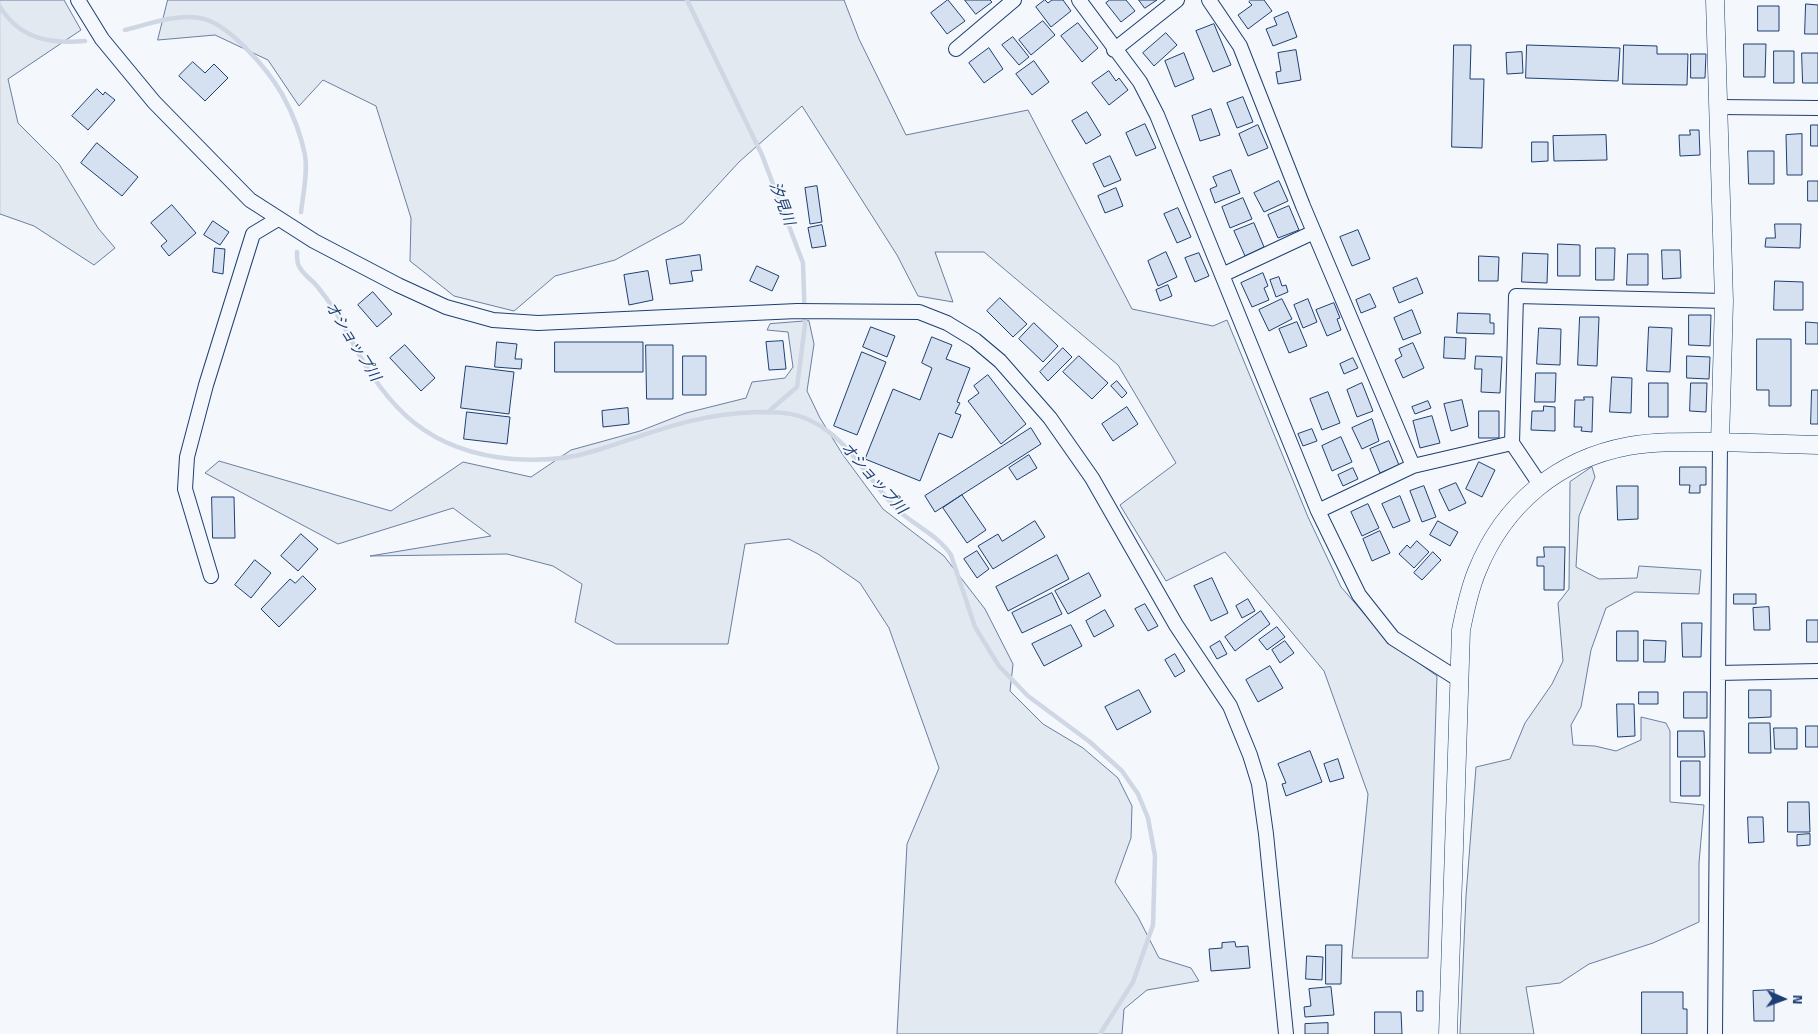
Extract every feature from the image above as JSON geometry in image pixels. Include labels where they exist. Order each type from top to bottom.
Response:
[{"type":"street","points":[[78,0],[102,39],[154,102],[250,200],[278,219],[398,285],[446,307],[493,320],[538,324],[797,311],[919,312],[954,327],[975,340],[1000,361],[1050,418],[1092,478],[1176,625],[1230,706],[1250,755],[1259,784],[1266,834],[1286,1034]]},
{"type":"street","points":[[956,49],[1014,0]]},
{"type":"street","points":[[1079,0],[1114,50],[1140,82],[1156,115],[1318,511],[1359,596],[1393,638],[1458,679]]},
{"type":"street","points":[[1114,50],[1177,0]]},
{"type":"street","points":[[1209,0],[1240,46],[1314,232],[1413,466]]},
{"type":"street","points":[[1715,0],[1724,300],[1720,442],[1715,1034]]},
{"type":"street","points":[[1719,107],[1818,108]]},
{"type":"street","points":[[211,576],[185,489],[187,457],[206,385],[252,234],[278,219]]},
{"type":"street","points":[[1222,275],[1314,232]]},
{"type":"street","points":[[1541,486],[1512,443],[1516,296],[1724,300]]},
{"type":"street","points":[[1448,1034],[1460,630],[1477,571],[1505,520],[1520,501],[1584,458],[1630,446],[1667,442],[1818,445]]},
{"type":"street","points":[[1318,511],[1413,466],[1512,443]]},
{"type":"street","points":[[1718,673],[1818,671]]},
{"type":"shaded area","points":[[0,0],[64,0],[81,30],[8,79],[18,123],[59,164],[98,228],[115,248],[94,265],[34,226],[0,214]]},
{"type":"shaded area","points":[[168,0],[844,0],[859,39],[906,135],[1028,110],[1132,309],[1213,326],[1227,320],[1308,517],[1341,587],[1387,640],[1437,676],[1428,958],[1352,958],[1368,794],[1324,671],[1225,552],[1166,581],[1120,505],[1176,463],[1118,365],[984,252],[935,252],[953,302],[918,296],[897,255],[802,106],[739,162],[683,223],[615,260],[555,276],[514,311],[454,296],[410,261],[411,218],[376,106],[323,80],[299,106],[268,60],[215,35],[158,40]]},
{"type":"shaded area","points":[[809,321],[814,344],[807,391],[820,418],[843,455],[883,509],[944,556],[985,609],[1013,664],[1010,691],[1043,724],[1083,748],[1118,778],[1132,806],[1131,838],[1115,882],[1138,917],[1159,958],[1191,968],[1199,981],[1147,990],[1124,1009],[1122,1034],[897,1034],[907,844],[939,768],[889,628],[860,583],[818,554],[789,539],[745,544],[728,644],[616,644],[575,622],[582,584],[553,566],[507,554],[370,556],[491,536],[453,508],[338,544],[205,473],[219,461],[391,511],[463,462],[531,477],[571,450],[640,431],[686,413],[746,398],[752,382],[785,378],[793,367],[788,332],[767,330],[770,324]]},
{"type":"shaded area","points":[[1592,467],[1595,477],[1579,516],[1576,567],[1599,579],[1637,578],[1639,566],[1701,570],[1699,594],[1635,592],[1606,608],[1591,650],[1581,707],[1571,725],[1573,745],[1595,746],[1616,751],[1641,740],[1641,717],[1666,723],[1670,731],[1670,802],[1704,805],[1699,863],[1699,922],[1653,943],[1589,964],[1560,983],[1526,987],[1534,1034],[1460,1034],[1466,896],[1476,767],[1510,759],[1525,723],[1552,684],[1563,661],[1558,603],[1569,589],[1570,482]]},
{"type":"building","points":[[948,0],[965,21],[947,34],[931,13]]},
{"type":"building","points":[[965,0],[990,0],[992,2],[976,14]]},
{"type":"building","points":[[1045,0],[1048,3],[1052,0],[1063,0],[1071,11],[1051,27],[1036,7]]},
{"type":"building","points":[[1110,0],[1126,0],[1135,11],[1121,22],[1106,3]]},
{"type":"building","points":[[1139,0],[1157,0],[1145,8]]},
{"type":"building","points":[[1251,0],[1264,0],[1272,11],[1248,29],[1238,15],[1252,5],[1249,2]]},
{"type":"building","points":[[1806,4],[1818,5],[1818,34],[1805,34]]},
{"type":"building","points":[[1758,6],[1779,6],[1779,31],[1758,31]]},
{"type":"building","points":[[1288,12],[1297,37],[1273,46],[1266,29],[1277,25],[1274,18]]},
{"type":"building","points":[[1043,21],[1055,35],[1031,55],[1019,40]]},
{"type":"building","points":[[1078,23],[1098,48],[1082,62],[1061,36]]},
{"type":"building","points":[[1214,24],[1231,65],[1213,72],[1196,31]]},
{"type":"building","points":[[1166,33],[1177,45],[1154,66],[1143,53]]},
{"type":"building","points":[[1013,37],[1029,57],[1019,65],[1002,45]]},
{"type":"building","points":[[1744,44],[1766,44],[1765,77],[1744,77]]},
{"type":"building","points":[[1454,45],[1471,45],[1470,79],[1484,79],[1482,148],[1452,147]]},
{"type":"building","points":[[1527,45],[1620,48],[1618,81],[1526,78]]},
{"type":"building","points":[[1624,45],[1657,46],[1657,54],[1688,54],[1687,85],[1623,84]]},
{"type":"building","points":[[989,48],[1003,69],[984,83],[969,63]]},
{"type":"building","points":[[1296,50],[1301,80],[1278,84],[1276,72],[1281,71],[1278,53]]},
{"type":"building","points":[[1774,51],[1794,51],[1794,83],[1774,83]]},
{"type":"building","points":[[1522,52],[1523,73],[1507,74],[1506,53]]},
{"type":"building","points":[[1184,53],[1194,79],[1175,87],[1165,61]]},
{"type":"building","points":[[1802,53],[1818,53],[1818,83],[1803,83]]},
{"type":"building","points":[[1691,54],[1706,54],[1705,78],[1691,78]]},
{"type":"building","points":[[1034,61],[1049,82],[1032,95],[1016,74]]},
{"type":"building","points":[[193,62],[205,73],[214,64],[228,78],[205,101],[179,76]]},
{"type":"building","points":[[1109,71],[1116,81],[1119,78],[1128,90],[1109,105],[1092,83]]},
{"type":"building","points":[[97,89],[103,95],[105,92],[115,100],[88,130],[72,116]]},
{"type":"building","points":[[1243,97],[1253,122],[1237,128],[1227,103]]},
{"type":"building","points":[[1211,109],[1220,135],[1200,141],[1192,116]]},
{"type":"building","points":[[1087,112],[1101,135],[1086,144],[1072,121]]},
{"type":"building","points":[[1145,124],[1156,148],[1136,156],[1126,133]]},
{"type":"building","points":[[1258,125],[1268,148],[1248,156],[1239,134]]},
{"type":"building","points":[[1811,125],[1818,125],[1818,146],[1811,146]]},
{"type":"building","points":[[1690,130],[1699,130],[1700,155],[1680,156],[1679,135],[1690,135]]},
{"type":"building","points":[[1802,134],[1802,175],[1787,175],[1786,135]]},
{"type":"building","points":[[1606,135],[1607,160],[1554,161],[1553,136]]},
{"type":"building","points":[[1532,142],[1548,142],[1548,161],[1532,162]]},
{"type":"building","points":[[97,143],[138,177],[122,196],[81,163]]},
{"type":"building","points":[[1748,151],[1774,151],[1774,184],[1749,184]]},
{"type":"building","points":[[1110,156],[1121,180],[1104,187],[1093,164]]},
{"type":"building","points":[[1231,170],[1240,193],[1215,203],[1210,189],[1217,186],[1213,177]]},
{"type":"building","points":[[1279,181],[1288,201],[1264,212],[1254,193]]},
{"type":"building","points":[[1808,181],[1818,181],[1818,201],[1808,201]]},
{"type":"building","points":[[817,186],[822,222],[810,224],[805,188]]},
{"type":"building","points":[[1116,188],[1123,206],[1105,213],[1098,196]]},
{"type":"building","points":[[1243,198],[1252,219],[1230,228],[1222,207]]},
{"type":"building","points":[[172,205],[196,233],[169,256],[161,246],[167,241],[151,223]]},
{"type":"building","points":[[1289,206],[1299,230],[1278,238],[1268,215]]},
{"type":"building","points":[[1178,208],[1191,237],[1177,243],[1164,214]]},
{"type":"building","points":[[213,221],[229,232],[220,245],[204,235]]},
{"type":"building","points":[[1254,223],[1264,247],[1245,256],[1234,231]]},
{"type":"building","points":[[1775,224],[1801,224],[1800,248],[1765,247],[1766,238],[1775,238]]},
{"type":"building","points":[[822,225],[826,246],[812,248],[808,228]]},
{"type":"building","points":[[1358,230],[1370,259],[1352,266],[1340,237]]},
{"type":"building","points":[[1558,244],[1580,245],[1580,276],[1558,276]]},
{"type":"building","points":[[215,248],[225,249],[223,274],[213,272]]},
{"type":"building","points":[[1596,248],[1615,248],[1614,280],[1596,280]]},
{"type":"building","points":[[1662,250],[1680,250],[1681,278],[1663,279]]},
{"type":"building","points":[[1166,252],[1177,277],[1158,286],[1148,261]]},
{"type":"building","points":[[1199,253],[1209,276],[1195,282],[1185,258]]},
{"type":"building","points":[[1523,253],[1548,254],[1547,283],[1522,282]]},
{"type":"building","points":[[1628,254],[1648,254],[1648,285],[1627,285]]},
{"type":"building","points":[[700,255],[702,270],[691,271],[693,281],[670,284],[666,260]]},
{"type":"building","points":[[1479,256],[1499,257],[1498,281],[1479,281]]},
{"type":"building","points":[[757,266],[779,276],[772,291],[750,281]]},
{"type":"building","points":[[648,271],[653,300],[629,305],[624,275]]},
{"type":"building","points":[[1263,273],[1268,286],[1264,288],[1269,300],[1252,307],[1241,283]]},
{"type":"building","points":[[1279,277],[1282,286],[1286,285],[1288,292],[1276,297],[1270,280]]},
{"type":"building","points":[[1417,278],[1423,293],[1399,303],[1393,288]]},
{"type":"building","points":[[1775,281],[1803,282],[1803,310],[1774,310]]},
{"type":"building","points":[[1168,285],[1172,296],[1160,301],[1156,290]]},
{"type":"building","points":[[373,292],[392,314],[377,327],[358,305]]},
{"type":"building","points":[[1370,294],[1376,307],[1361,313],[1356,300]]},
{"type":"building","points":[[1000,298],[1027,324],[1013,337],[987,311]]},
{"type":"building","points":[[1282,299],[1292,319],[1269,331],[1259,310]]},
{"type":"building","points":[[1308,299],[1317,322],[1303,328],[1294,305]]},
{"type":"building","points":[[1334,303],[1340,318],[1337,319],[1341,330],[1327,336],[1316,310]]},
{"type":"building","points":[[1412,310],[1421,333],[1403,340],[1394,318]]},
{"type":"building","points":[[1458,313],[1490,314],[1490,323],[1494,323],[1494,334],[1457,333]]},
{"type":"building","points":[[1689,315],[1711,315],[1710,346],[1689,345]]},
{"type":"building","points":[[1580,317],[1599,317],[1597,366],[1578,365]]},
{"type":"building","points":[[1297,322],[1307,346],[1289,353],[1279,329]]},
{"type":"building","points":[[1806,322],[1818,323],[1818,344],[1806,344]]},
{"type":"building","points":[[1034,323],[1058,346],[1043,362],[1019,339]]},
{"type":"building","points":[[871,327],[895,336],[887,357],[863,347]]},
{"type":"building","points":[[1649,327],[1672,328],[1670,372],[1647,371]]},
{"type":"building","points":[[1539,328],[1561,329],[1560,365],[1537,364]]},
{"type":"building","points":[[932,337],[952,345],[946,359],[970,368],[957,402],[960,403],[955,413],[961,415],[952,438],[939,433],[920,481],[865,459],[893,389],[920,400],[932,368],[922,363]]},
{"type":"building","points":[[1445,337],[1466,338],[1465,359],[1444,358]]},
{"type":"building","points":[[1757,339],[1791,339],[1791,406],[1769,406],[1769,390],[1757,390]]},
{"type":"building","points":[[783,341],[786,369],[769,370],[766,342]]},
{"type":"building","points":[[497,342],[517,344],[515,359],[522,359],[521,369],[495,367]]},
{"type":"building","points":[[555,342],[643,342],[643,372],[555,372]]},
{"type":"building","points":[[1413,343],[1424,368],[1403,378],[1395,360],[1402,356],[1399,349]]},
{"type":"building","points":[[405,345],[435,378],[421,391],[390,358]]},
{"type":"building","points":[[646,345],[673,345],[673,399],[647,399]]},
{"type":"building","points":[[1063,348],[1072,357],[1048,381],[1040,372]]},
{"type":"building","points":[[862,352],[886,362],[857,435],[834,426]]},
{"type":"building","points":[[683,356],[706,356],[706,395],[683,395]]},
{"type":"building","points":[[1079,356],[1108,383],[1092,399],[1063,372]]},
{"type":"building","points":[[1476,356],[1502,357],[1500,393],[1481,392],[1482,369],[1475,369]]},
{"type":"building","points":[[1687,356],[1710,357],[1709,379],[1687,378]]},
{"type":"building","points":[[1353,358],[1358,368],[1344,374],[1340,364]]},
{"type":"building","points":[[466,366],[514,372],[509,414],[461,408]]},
{"type":"building","points":[[1536,373],[1556,373],[1555,402],[1535,402]]},
{"type":"building","points":[[988,375],[1026,424],[1001,444],[968,401],[979,393],[974,386]]},
{"type":"building","points":[[1612,377],[1632,378],[1631,413],[1610,412]]},
{"type":"building","points":[[1117,381],[1127,393],[1122,398],[1111,386]]},
{"type":"building","points":[[1362,383],[1373,411],[1357,417],[1347,390]]},
{"type":"building","points":[[1649,383],[1668,383],[1668,417],[1649,417]]},
{"type":"building","points":[[1691,383],[1707,383],[1706,412],[1690,411]]},
{"type":"building","points":[[1812,390],[1818,390],[1818,424],[1811,424]]},
{"type":"building","points":[[1328,392],[1340,423],[1322,430],[1310,399]]},
{"type":"building","points":[[1584,397],[1593,397],[1592,432],[1581,431],[1582,427],[1574,427],[1575,400],[1584,400]]},
{"type":"building","points":[[1462,400],[1468,426],[1451,431],[1444,404]]},
{"type":"building","points":[[1428,401],[1431,408],[1415,414],[1412,407]]},
{"type":"building","points":[[1544,406],[1555,407],[1555,431],[1531,430],[1532,411],[1543,411]]},
{"type":"building","points":[[1127,407],[1138,424],[1113,441],[1102,424]]},
{"type":"building","points":[[628,408],[629,424],[603,427],[602,411]]},
{"type":"building","points":[[1479,411],[1499,411],[1499,438],[1479,438]]},
{"type":"building","points":[[467,412],[510,417],[507,444],[464,439]]},
{"type":"building","points":[[1432,416],[1440,443],[1420,448],[1413,421]]},
{"type":"building","points":[[1372,419],[1379,441],[1362,449],[1352,428]]},
{"type":"building","points":[[1031,428],[1041,444],[935,512],[925,496]]},
{"type":"building","points":[[1312,429],[1317,441],[1303,446],[1298,434]]},
{"type":"building","points":[[1341,437],[1352,462],[1332,471],[1322,446]]},
{"type":"building","points":[[1389,441],[1399,465],[1380,473],[1370,449]]},
{"type":"building","points":[[1029,455],[1037,468],[1017,480],[1009,468]]},
{"type":"building","points":[[1479,462],[1495,470],[1482,497],[1466,489]]},
{"type":"building","points":[[1680,467],[1706,467],[1706,485],[1700,485],[1700,493],[1689,493],[1690,485],[1680,485]]},
{"type":"building","points":[[1353,468],[1358,479],[1343,486],[1338,475]]},
{"type":"building","points":[[1456,483],[1466,503],[1449,511],[1439,490]]},
{"type":"building","points":[[1424,486],[1436,517],[1422,522],[1410,491]]},
{"type":"building","points":[[1617,486],[1638,486],[1638,519],[1618,520]]},
{"type":"building","points":[[962,495],[986,530],[967,543],[943,508]]},
{"type":"building","points":[[1400,496],[1410,521],[1393,528],[1382,504]]},
{"type":"building","points":[[212,497],[234,497],[235,538],[213,538]]},
{"type":"building","points":[[1368,504],[1379,528],[1362,536],[1351,512]]},
{"type":"building","points":[[1035,521],[1045,537],[993,569],[978,546],[998,534],[1002,541]]},
{"type":"building","points":[[1438,521],[1458,532],[1450,546],[1430,535]]},
{"type":"building","points":[[1380,531],[1390,553],[1372,561],[1363,539]]},
{"type":"building","points":[[301,534],[318,549],[298,571],[281,556]]},
{"type":"building","points":[[1417,541],[1429,552],[1414,568],[1399,554],[1407,545],[1410,548]]},
{"type":"building","points":[[1544,547],[1565,547],[1564,590],[1544,590],[1544,566],[1537,566],[1537,557],[1544,557]]},
{"type":"building","points":[[977,551],[989,569],[977,578],[964,559]]},
{"type":"building","points":[[1433,552],[1441,560],[1422,580],[1414,573]]},
{"type":"building","points":[[1057,555],[1069,579],[1008,611],[996,587]]},
{"type":"building","points":[[255,560],[271,573],[251,598],[235,585]]},
{"type":"building","points":[[1089,573],[1101,596],[1068,614],[1055,591]]},
{"type":"building","points":[[303,576],[316,589],[279,627],[261,609],[290,579],[295,583]]},
{"type":"building","points":[[1212,578],[1228,613],[1211,621],[1194,586]]},
{"type":"building","points":[[1052,593],[1062,614],[1022,633],[1012,613]]},
{"type":"building","points":[[1734,594],[1756,594],[1756,604],[1734,604]]},
{"type":"building","points":[[1248,599],[1255,611],[1242,618],[1236,606]]},
{"type":"building","points":[[1145,604],[1158,626],[1148,631],[1135,609]]},
{"type":"building","points":[[1769,607],[1770,630],[1754,630],[1753,608]]},
{"type":"building","points":[[1105,610],[1114,626],[1094,637],[1086,621]]},
{"type":"building","points":[[1261,611],[1270,624],[1235,651],[1225,637]]},
{"type":"building","points":[[1807,620],[1818,620],[1818,642],[1807,642]]},
{"type":"building","points":[[1682,623],[1702,623],[1701,657],[1683,657]]},
{"type":"building","points":[[1071,625],[1082,646],[1044,666],[1032,644]]},
{"type":"building","points":[[1277,627],[1285,637],[1267,650],[1259,640]]},
{"type":"building","points":[[1617,631],[1638,631],[1638,661],[1617,661]]},
{"type":"building","points":[[1644,640],[1666,641],[1665,662],[1644,662]]},
{"type":"building","points":[[1220,641],[1227,654],[1217,659],[1210,647]]},
{"type":"building","points":[[1285,641],[1294,653],[1280,663],[1272,650]]},
{"type":"building","points":[[1175,654],[1185,671],[1175,677],[1165,660]]},
{"type":"building","points":[[1270,666],[1283,688],[1258,702],[1246,680]]},
{"type":"building","points":[[1139,690],[1151,712],[1117,730],[1105,707]]},
{"type":"building","points":[[1749,690],[1771,690],[1771,717],[1749,718]]},
{"type":"building","points":[[1639,692],[1658,692],[1658,704],[1639,704]]},
{"type":"building","points":[[1684,692],[1707,692],[1707,718],[1684,718]]},
{"type":"building","points":[[1617,704],[1634,704],[1635,736],[1618,737]]},
{"type":"building","points":[[1749,723],[1770,723],[1771,753],[1749,753]]},
{"type":"building","points":[[1806,726],[1818,726],[1818,747],[1806,747]]},
{"type":"building","points":[[1774,728],[1797,728],[1797,749],[1775,749]]},
{"type":"building","points":[[1678,731],[1704,731],[1705,757],[1678,757]]},
{"type":"building","points":[[1310,751],[1322,782],[1286,796],[1282,784],[1286,783],[1278,764]]},
{"type":"building","points":[[1338,759],[1344,778],[1330,782],[1324,764]]},
{"type":"building","points":[[1681,761],[1700,761],[1700,796],[1681,796]]},
{"type":"building","points":[[1788,802],[1809,802],[1810,832],[1788,832]]},
{"type":"building","points":[[1748,817],[1763,817],[1764,842],[1749,843]]},
{"type":"building","points":[[1810,834],[1810,845],[1797,846],[1797,835]]},
{"type":"building","points":[[1235,942],[1236,947],[1248,946],[1250,968],[1211,971],[1209,949],[1222,948],[1222,943]]},
{"type":"building","points":[[1326,945],[1342,945],[1341,984],[1326,984]]},
{"type":"building","points":[[1307,956],[1323,957],[1322,980],[1306,979]]},
{"type":"building","points":[[1331,987],[1334,1015],[1305,1017],[1304,1007],[1311,1006],[1309,989]]},
{"type":"building","points":[[1774,990],[1774,1021],[1754,1021],[1753,991]]},
{"type":"building","points":[[1417,991],[1423,991],[1423,1011],[1417,1011]]},
{"type":"building","points":[[1642,992],[1683,992],[1683,1009],[1687,1009],[1687,1034],[1642,1034]]},
{"type":"building","points":[[1375,1012],[1401,1012],[1402,1034],[1375,1034]]},
{"type":"building","points":[[1328,1023],[1328,1034],[1305,1034],[1305,1024]]},
{"type":"waterway","name":"汐見川","points":[[687,0],[762,155],[803,263],[805,325],[797,387],[768,412]]},
{"type":"waterway","name":"オショップ川","points":[[0,7],[8,18],[26,33],[48,40],[85,41]]},
{"type":"waterway","name":"オショップ川","points":[[125,30],[172,18],[200,18],[223,29],[247,49],[276,84],[293,116],[299,132],[306,162],[301,212]]},
{"type":"waterway","name":"オショップ川","points":[[297,252],[299,267],[331,304],[379,386],[396,406],[414,422],[434,436],[457,447],[483,455],[513,459],[544,460],[564,458],[584,454],[693,420],[757,412],[797,415],[818,424],[844,445],[898,510],[933,536],[951,555],[975,627],[999,666],[1028,696],[1090,742],[1122,771],[1138,794],[1148,818],[1155,856],[1153,925],[1133,982],[1100,1034]]}]
